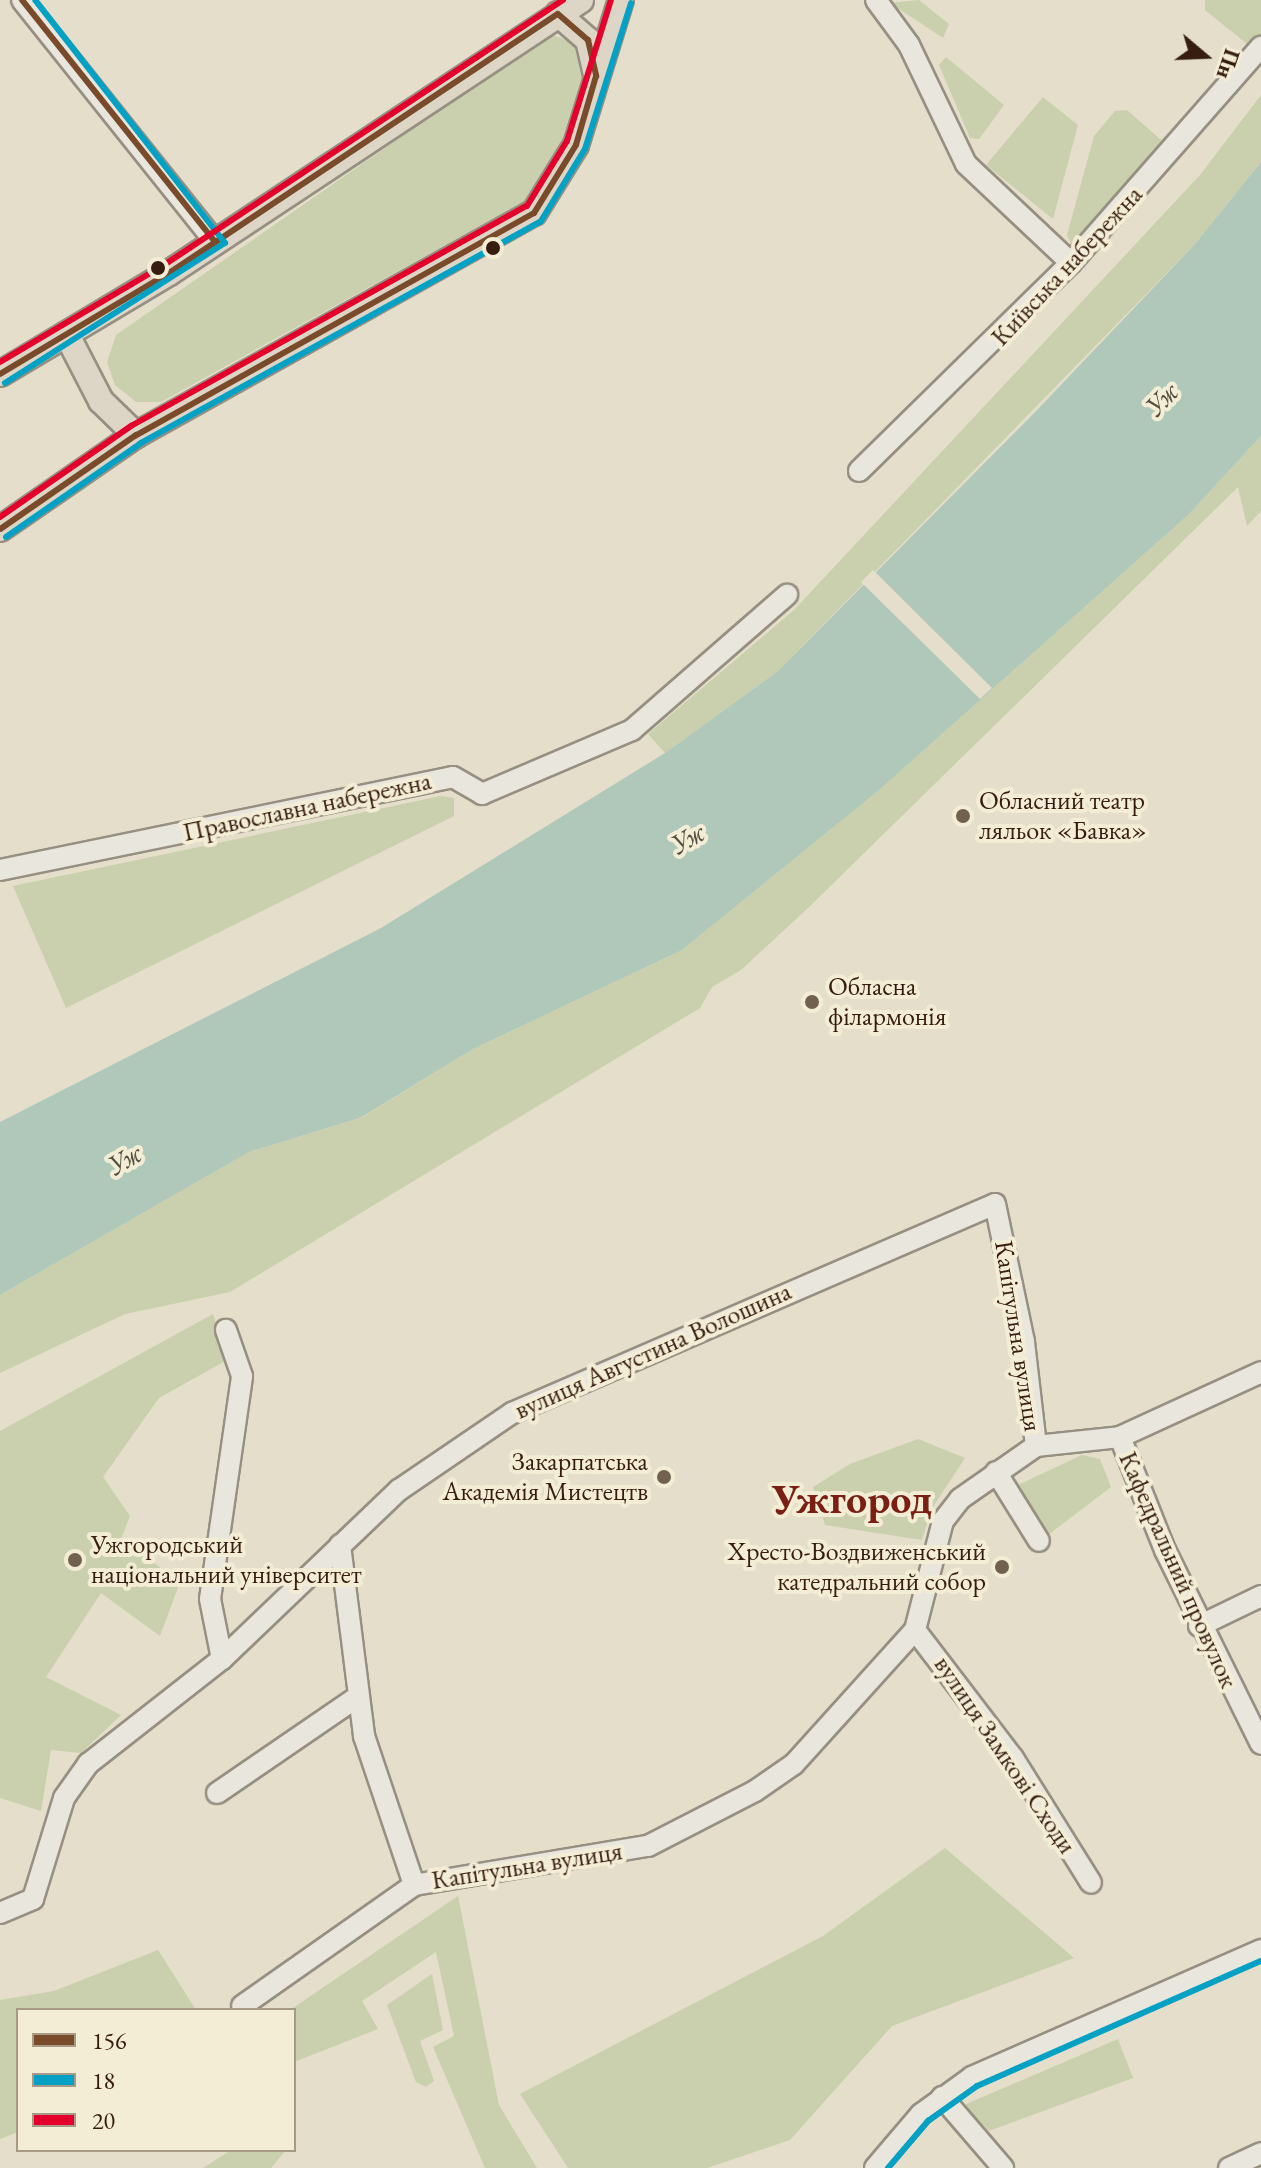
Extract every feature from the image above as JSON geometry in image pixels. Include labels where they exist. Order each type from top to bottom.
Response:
[{"type":"main road","points":[[3,372],[68,337],[581,0]]},
{"type":"main road","points":[[0,529],[136,435],[534,213],[576,145],[621,0]]},
{"type":"main road","points":[[558,14],[588,40],[596,76]]},
{"type":"main road","points":[[68,337],[101,401],[136,435]]},
{"type":"street","points":[[876,0],[909,45],[966,164],[1071,263]]},
{"type":"street","points":[[28,2],[215,242]]},
{"type":"street","name":"Київська набережна","points":[[859,471],[1071,263],[1261,47]]},
{"type":"street","name":"Православна набережна","points":[[0,870],[453,777],[482,794],[525,779],[646,720],[787,595]]},
{"type":"street","name":"Капітульна вулиця","points":[[242,2006],[414,1885],[594,1858],[700,1823],[794,1764],[915,1630],[943,1521],[996,1472],[1036,1446],[1024,1342],[995,1204]]},
{"type":"street","name":"вулиця Августина Волошина","points":[[0,1913],[33,1899],[72,1782],[222,1659],[340,1545],[436,1460],[512,1413],[995,1204]]},
{"type":"street","points":[[222,1659],[210,1599],[242,1376],[226,1330]]},
{"type":"street","points":[[1036,1446],[1120,1437],[1261,1372]]},
{"type":"street","name":"Кафедральний провулок","points":[[1120,1437],[1199,1626],[1261,1744]]},
{"type":"street","points":[[996,1472],[1039,1541]]},
{"type":"street","points":[[340,1545],[356,1698],[414,1885]]},
{"type":"street","points":[[1199,1626],[1261,1596]]},
{"type":"street","name":"вулиця Замкові Сходи","points":[[915,1630],[1013,1758],[1091,1883]]},
{"type":"street","points":[[217,1793],[356,1698]]},
{"type":"street","points":[[875,2168],[942,2097],[1003,2061],[1261,1950]]},
{"type":"street","points":[[942,2097],[1003,2168]]},
{"type":"street","points":[[1229,2168],[1261,2153]]},
{"type":"shaded area","points":[[919,0],[949,24],[943,38],[890,3]]},
{"type":"shaded area","points":[[1205,0],[1261,0],[1261,38],[1247,44],[1205,10]]},
{"type":"shaded area","points":[[549,34],[577,43],[583,72],[554,166],[532,197],[161,402],[136,402],[115,385],[107,362],[116,335]]},
{"type":"shaded area","points":[[946,57],[1004,105],[979,139],[970,138],[939,65]]},
{"type":"shaded area","points":[[1261,95],[1261,162],[1195,244],[778,671],[665,753],[648,734],[794,610],[1200,175]]},
{"type":"shaded area","points":[[1043,97],[1078,125],[1053,219],[986,165]]},
{"type":"shaded area","points":[[1127,110],[1168,146],[1072,246],[1067,235],[1094,136],[1115,111]]},
{"type":"shaded area","points":[[1261,436],[1261,511],[1247,526],[1238,487],[806,910],[741,970],[712,987],[700,1008],[230,1292],[125,1314],[0,1373],[0,1295],[249,1152],[361,1118],[473,1049],[682,950],[878,791],[1188,515]]},
{"type":"shaded area","points":[[441,796],[454,798],[454,816],[66,1008],[13,886]]},
{"type":"shaded area","name":"Ужгородський національний університет","points":[[213,1314],[227,1360],[159,1398],[103,1477],[130,1516],[121,1539],[180,1582],[160,1636],[101,1593],[46,1677],[121,1715],[81,1753],[51,1750],[41,1811],[0,1798],[0,1431]]},
{"type":"shaded area","points":[[918,1439],[965,1458],[931,1510],[922,1540],[825,1525],[813,1487],[850,1464]]},
{"type":"shaded area","points":[[1082,1455],[1100,1459],[1111,1487],[1048,1535],[1018,1485]]},
{"type":"shaded area","points":[[945,1848],[1074,1958],[892,2026],[790,2140],[707,2168],[568,2168],[520,2094],[823,1936]]},
{"type":"shaded area","points":[[458,1896],[499,2105],[537,2168],[485,2168],[433,2047],[454,2036],[436,1952],[362,2001],[378,2029],[296,2061],[296,2008],[293,2008]]},
{"type":"shaded area","points":[[158,1950],[195,2008],[16,2008],[16,2133],[0,2139],[0,2000],[54,1991]]},
{"type":"shaded area","points":[[432,1974],[443,2030],[420,2041],[434,2081],[426,2087],[416,2082],[387,2005]]},
{"type":"shaded area","points":[[1118,2039],[1133,2078],[989,2131],[964,2105]]},
{"type":"shaded area","points":[[228,2152],[284,2152],[271,2168],[203,2168]]},
{"type":"water","name":"Уж","points":[[1261,162],[1261,436],[1188,515],[878,791],[682,950],[473,1049],[360,1118],[249,1152],[0,1295],[0,1122],[381,928],[665,753],[778,671],[1037,410],[1195,244]]},
{"type":"pier","points":[[873,570],[992,688],[980,699],[861,582]]},
{"type":"transit line","name":"156","points":[[22,0],[215,242]]},
{"type":"transit line","name":"18","points":[[5,383],[225,243],[35,0]]},
{"type":"transit line","name":"20","points":[[0,362],[164,265],[563,0]]},
{"type":"transit line","name":"20","points":[[0,517],[131,426],[527,206],[567,141],[611,0]]},
{"type":"transit line","name":"18","points":[[6,537],[141,443],[541,221],[585,149],[631,3]]},
{"type":"transit line","name":"156","points":[[0,374],[169,273],[558,14],[588,40],[596,76],[576,145],[534,213],[136,435],[0,529]]},
{"type":"transit line","name":"18","points":[[888,2168],[928,2121],[977,2086],[1261,1961]]},
{"type":"place","name":"Обласний театр ляльок «Бавка»","points":[[963,816]]},
{"type":"place","name":"Обласна філармонія","points":[[812,1002]]},
{"type":"place","name":"Закарпатська Академія Мистецтв","points":[[664,1477]]},
{"type":"place","name":"Ужгородський національний університет","points":[[75,1560]]},
{"type":"place","name":"Хресто-Воздвиженський катедральний собор","points":[[1002,1567]]},
{"type":"district","name":"Ужгород","points":[[852,1499]]}]
